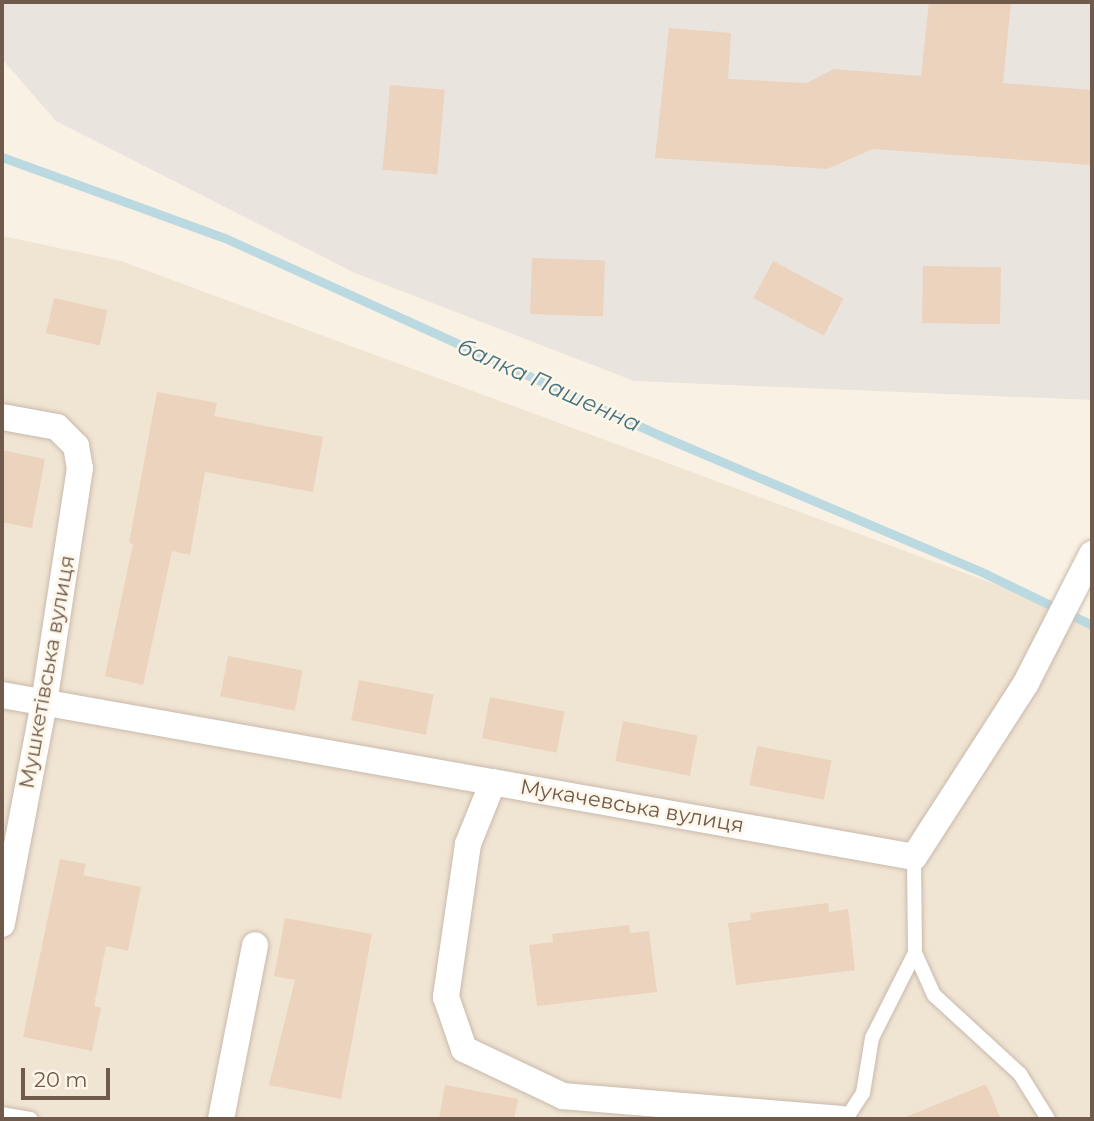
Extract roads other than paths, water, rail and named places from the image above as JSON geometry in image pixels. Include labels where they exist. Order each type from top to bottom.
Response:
[{"type":"street","name":"Мушкетівська вулиця","points":[[2,417],[57,427],[76,446],[80,468],[44,703],[2,924]]},
{"type":"street","points":[[914,857],[1026,683],[1092,554]]},
{"type":"street","name":"Мукачевська вулиця","points":[[2,695],[914,857]]},
{"type":"street","points":[[493,782],[468,844],[446,997],[464,1049],[563,1096],[686,1113],[844,1119]]},
{"type":"street","points":[[221,1119],[255,945]]},
{"type":"lane","points":[[914,857],[915,953],[934,995],[1020,1074],[1048,1119]]},
{"type":"lane","points":[[844,1119],[863,1093],[872,1038],[915,953]]},
{"type":"lane","points":[[2,1114],[31,1119]]},
{"type":"waterway","name":"балка Пашенна","points":[[2,157],[225,238],[659,435],[986,574],[1092,625]]}]
